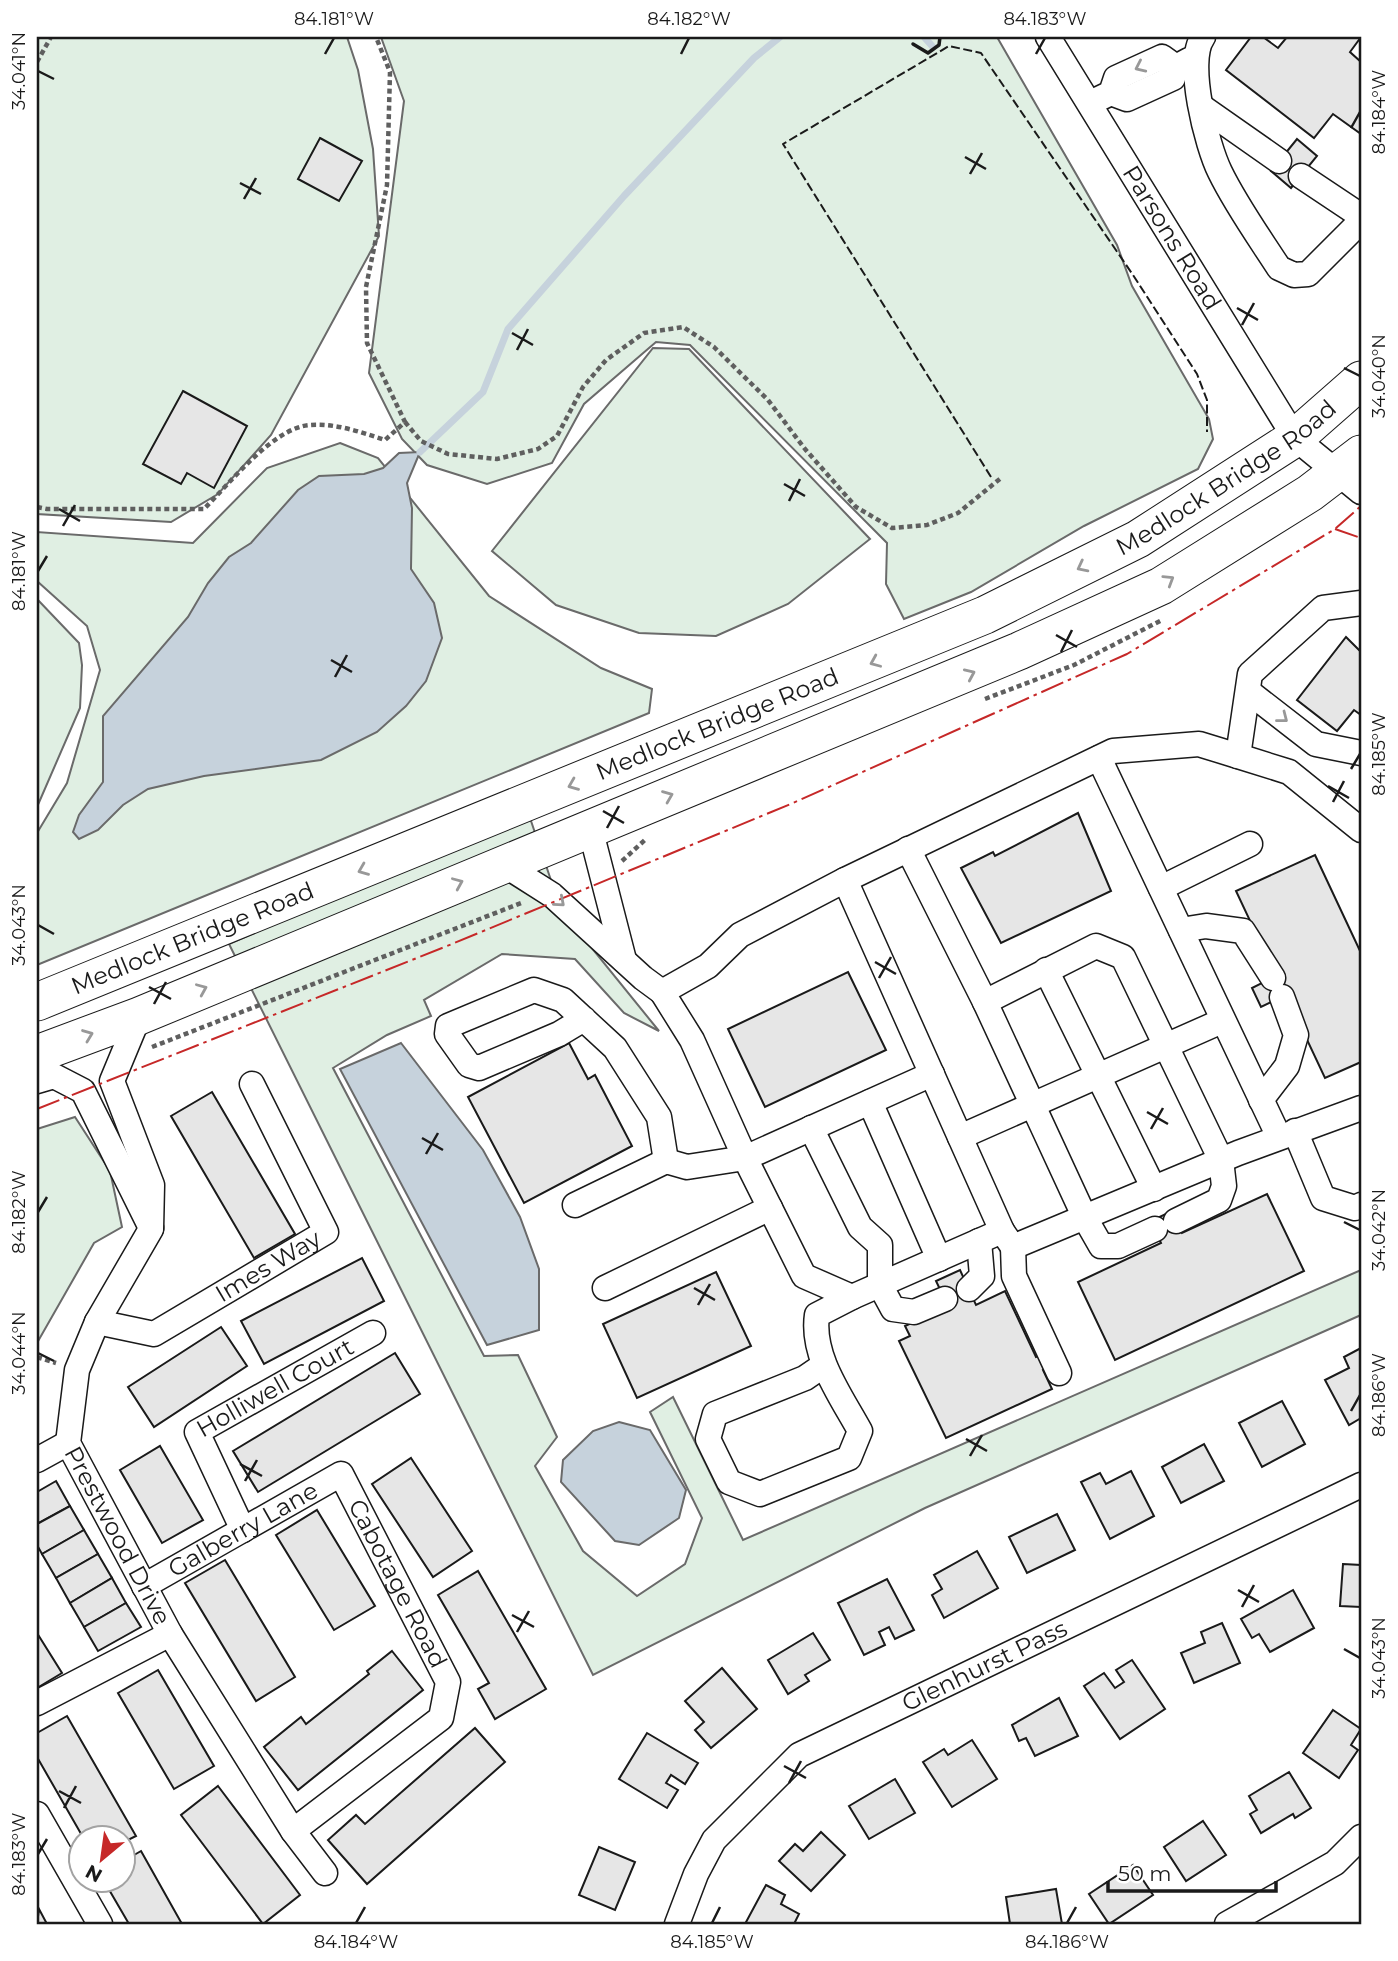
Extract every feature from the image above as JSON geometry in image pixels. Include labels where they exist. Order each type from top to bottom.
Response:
[{"type":"highway","name":"Medlock Bridge Road","points":[[37,1002],[985,615],[1138,539],[1295,438],[1361,380]]},
{"type":"highway","name":"Medlock Bridge Road","points":[[37,1054],[139,1016],[967,675],[1161,586],[1353,473]]},
{"type":"street","name":"Parsons Road","points":[[1048,37],[1101,98],[1185,263],[1295,438],[1353,473]]},
{"type":"street","points":[[1101,98],[1116,78],[1162,57],[1191,54],[1219,170],[1279,268],[1294,275],[1308,274],[1361,219],[1301,176]]},
{"type":"street","points":[[1202,107],[1279,161]]},
{"type":"street","points":[[1238,756],[1250,674],[1323,608],[1361,603]]},
{"type":"street","points":[[1249,692],[1316,744],[1361,753]]},
{"type":"street","points":[[662,992],[708,967],[740,934],[908,849],[1113,751],[1199,744],[1289,772],[1361,830]]},
{"type":"street","points":[[1099,758],[1261,1100],[1287,1134],[1324,1198],[1355,1208],[1361,1205]]},
{"type":"street","points":[[590,828],[625,960]]},
{"type":"street","points":[[1161,888],[1250,844]]},
{"type":"street","points":[[908,849],[985,1002],[1085,1218],[1101,1246],[1118,1246],[1219,1200],[1224,1186],[1221,1160],[1123,957],[1096,946],[985,1002]]},
{"type":"street","points":[[503,864],[552,895],[662,992],[692,1040],[745,1158],[804,1276],[852,1297]]},
{"type":"street","points":[[845,880],[1007,1239],[1014,1276],[1059,1373]]},
{"type":"street","points":[[1181,930],[1206,926],[1243,931],[1278,987],[1296,1035],[1287,1066],[1261,1100]]},
{"type":"street","points":[[1046,970],[1154,1189]]},
{"type":"street","points":[[584,1019],[559,1034],[479,1068],[469,1065],[447,1034],[448,1026],[534,990],[563,1000],[584,1019],[615,1048],[659,1118],[666,1161]]},
{"type":"street","name":"Prestwood Drive","points":[[139,1016],[112,1081],[152,1185],[151,1229],[97,1322],[77,1370],[68,1443],[170,1634],[293,1831],[325,1873]]},
{"type":"street","points":[[960,1137],[1222,1021]]},
{"type":"street","points":[[575,1205],[666,1161],[687,1167],[745,1158],[932,1074]]},
{"type":"street","points":[[37,1081],[54,1076],[83,1091],[110,1140],[131,1193],[151,1229]]},
{"type":"street","name":"Imes Way","points":[[97,1322],[154,1334],[326,1232],[252,1084]]},
{"type":"street","points":[[870,1102],[939,1259]]},
{"type":"street","points":[[824,1365],[805,1378],[715,1414],[708,1440],[729,1482],[760,1494],[849,1458],[860,1430],[824,1365],[814,1331],[817,1315],[979,1241],[1007,1239],[1085,1218],[1221,1160],[1361,1108]]},
{"type":"street","points":[[811,1128],[860,1227],[880,1245],[880,1285],[893,1309],[914,1312],[945,1299]]},
{"type":"street","points":[[605,1288],[770,1208]]},
{"type":"street","points":[[969,1289],[982,1276],[979,1241]]},
{"type":"street","name":"Holliwell Court","points":[[243,1530],[197,1432],[373,1334]]},
{"type":"street","points":[[37,1460],[68,1443]]},
{"type":"street","name":"Galberry Lane","points":[[144,1586],[341,1474]]},
{"type":"street","name":"Cabotage Road","points":[[293,1831],[441,1718],[448,1682],[341,1474]]},
{"type":"street","name":"Glenhurst Pass","points":[[677,1924],[696,1874],[714,1840],[799,1755],[1361,1485]]},
{"type":"street","points":[[37,1703],[170,1634]]},
{"type":"street","points":[[37,1814],[100,1924]]},
{"type":"street","points":[[1241,1921],[1335,1863],[1361,1837]]},
{"type":"path","points":[[37,62],[51,37]]},
{"type":"path","points":[[376,37],[390,72],[390,84],[387,185],[366,287],[368,343],[405,422],[421,441],[448,454],[497,459],[538,449],[557,436],[583,387],[606,360],[644,332],[683,327],[715,347],[768,400],[804,450],[856,507],[892,527],[927,525],[958,513],[1000,478]]},
{"type":"path","points":[[37,507],[204,509],[277,437],[308,425],[351,429],[385,440],[405,422]]},
{"type":"green space","points":[[37,37],[347,37],[358,70],[373,149],[379,236],[271,435],[218,494],[171,522],[37,514]]},
{"type":"green space","points":[[381,37],[997,37],[1117,245],[1132,286],[1209,419],[1213,439],[1198,469],[1084,526],[971,592],[904,619],[886,584],[887,543],[690,345],[656,342],[584,404],[552,463],[487,484],[427,465],[402,439],[369,373],[404,101]]},
{"type":"green space","points":[[653,348],[689,349],[870,539],[788,604],[716,636],[639,633],[556,605],[492,551]]},
{"type":"green space","points":[[340,443],[378,458],[489,596],[601,668],[652,689],[649,713],[37,965],[37,833],[67,783],[100,670],[87,626],[37,581],[37,532],[193,543],[267,468]]},
{"type":"green space","points":[[37,599],[79,643],[82,665],[80,708],[37,807]]},
{"type":"green space","points":[[528,812],[561,910],[659,1031],[624,1013],[575,959],[502,954],[424,1000],[431,1016],[387,1035],[333,1068],[484,1356],[518,1355],[557,1437],[535,1466],[583,1551],[637,1596],[685,1564],[702,1518],[650,1412],[673,1397],[743,1540],[1361,1270],[1361,1315],[925,1508],[593,1675],[229,944]]},
{"type":"green space","points":[[75,1117],[110,1171],[122,1227],[94,1243],[37,1343],[37,1129]]},
{"type":"shaded area","points":[[420,452],[407,483],[412,508],[411,569],[434,603],[442,638],[426,681],[406,706],[377,732],[321,760],[204,776],[148,789],[123,805],[98,830],[79,839],[73,832],[79,815],[103,782],[103,716],[188,617],[208,583],[229,557],[251,543],[298,490],[319,476],[364,474],[383,468],[399,453]]},
{"type":"shaded area","points":[[401,1043],[483,1150],[520,1217],[539,1269],[539,1330],[487,1345],[340,1069]]},
{"type":"shaded area","points":[[619,1422],[650,1430],[686,1490],[679,1518],[639,1545],[615,1541],[561,1482],[563,1460],[593,1431]]},
{"type":"building","points":[[1251,37],[1263,37],[1278,48],[1287,37],[1361,37],[1350,52],[1361,62],[1361,134],[1333,114],[1314,138],[1226,70]]},
{"type":"building","points":[[320,138],[362,161],[339,201],[298,179]]},
{"type":"building","points":[[1297,139],[1317,156],[1291,188],[1271,171]]},
{"type":"building","points":[[183,391],[247,426],[214,488],[187,473],[181,484],[143,464]]},
{"type":"building","points":[[1346,637],[1361,652],[1361,715],[1354,710],[1337,731],[1297,700]]},
{"type":"building","points":[[1078,813],[1111,891],[1001,943],[961,868],[993,852],[995,856]]},
{"type":"building","points":[[1315,855],[1361,953],[1361,1062],[1325,1078],[1286,995],[1261,1007],[1252,988],[1276,976],[1236,891]]},
{"type":"building","points":[[848,972],[886,1050],[765,1107],[728,1029]]},
{"type":"building","points":[[569,1043],[588,1079],[595,1075],[632,1146],[524,1203],[468,1097]]},
{"type":"building","points":[[212,1092],[295,1234],[254,1258],[171,1116]]},
{"type":"building","points":[[1267,1194],[1304,1271],[1115,1360],[1078,1282],[1161,1243],[1151,1221],[1172,1211],[1182,1233]]},
{"type":"building","points":[[362,1258],[384,1301],[264,1364],[241,1321]]},
{"type":"building","points":[[960,1270],[976,1305],[1005,1291],[1036,1357],[1044,1354],[1050,1367],[1043,1370],[1052,1389],[946,1438],[899,1341],[910,1336],[905,1326],[948,1306],[936,1281]]},
{"type":"building","points":[[716,1272],[751,1346],[637,1398],[603,1324]]},
{"type":"building","points":[[221,1327],[247,1366],[154,1427],[128,1387]]},
{"type":"building","points":[[1361,1348],[1361,1418],[1349,1425],[1325,1380],[1349,1368],[1344,1357]]},
{"type":"building","points":[[395,1353],[420,1394],[258,1492],[233,1451]]},
{"type":"building","points":[[1282,1401],[1305,1444],[1262,1467],[1239,1423]]},
{"type":"building","points":[[1204,1444],[1224,1481],[1181,1503],[1162,1467]]},
{"type":"building","points":[[160,1446],[203,1520],[162,1543],[120,1470]]},
{"type":"building","points":[[411,1458],[472,1551],[433,1577],[372,1484]]},
{"type":"building","points":[[1131,1471],[1154,1516],[1110,1539],[1081,1482],[1100,1473],[1106,1484]]},
{"type":"building","points":[[56,1481],[70,1506],[37,1524],[37,1492]]},
{"type":"building","points":[[70,1506],[84,1530],[42,1554],[37,1545],[37,1524]]},
{"type":"building","points":[[317,1510],[375,1606],[334,1630],[276,1535]]},
{"type":"building","points":[[1057,1514],[1075,1550],[1027,1573],[1009,1537]]},
{"type":"building","points":[[84,1530],[98,1554],[56,1578],[42,1554]]},
{"type":"building","points":[[977,1551],[998,1588],[944,1618],[932,1595],[942,1589],[934,1575]]},
{"type":"building","points":[[98,1554],[112,1578],[70,1603],[56,1578]]},
{"type":"building","points":[[225,1560],[295,1677],[256,1701],[185,1583]]},
{"type":"building","points":[[1343,1564],[1361,1565],[1361,1607],[1340,1606]]},
{"type":"building","points":[[478,1571],[546,1689],[495,1719],[478,1689],[489,1683],[438,1595]]},
{"type":"building","points":[[112,1578],[126,1603],[84,1627],[70,1603]]},
{"type":"building","points":[[887,1579],[914,1630],[895,1639],[889,1627],[879,1632],[885,1645],[864,1655],[838,1603]]},
{"type":"building","points":[[1293,1590],[1314,1628],[1270,1652],[1259,1634],[1252,1638],[1241,1619]]},
{"type":"building","points":[[126,1603],[141,1627],[98,1651],[84,1627]]},
{"type":"building","points":[[1222,1623],[1240,1663],[1194,1683],[1181,1653],[1205,1643],[1201,1632]]},
{"type":"building","points":[[37,1633],[62,1673],[37,1688]]},
{"type":"building","points":[[813,1633],[830,1660],[805,1675],[809,1681],[788,1694],[768,1660]]},
{"type":"building","points":[[392,1651],[423,1690],[298,1790],[264,1747],[301,1717],[306,1724],[369,1674],[367,1671]]},
{"type":"building","points":[[1132,1660],[1165,1709],[1120,1739],[1084,1686],[1104,1673],[1115,1688],[1124,1682],[1116,1670]]},
{"type":"building","points":[[722,1668],[757,1709],[711,1748],[695,1730],[704,1722],[685,1701]]},
{"type":"building","points":[[158,1670],[214,1766],[174,1789],[118,1693]]},
{"type":"building","points":[[1059,1698],[1078,1736],[1035,1756],[1026,1738],[1019,1741],[1012,1725]]},
{"type":"building","points":[[1333,1710],[1361,1729],[1351,1745],[1358,1750],[1339,1778],[1303,1753]]},
{"type":"building","points":[[67,1716],[130,1825],[76,1825],[37,1757],[37,1733]]},
{"type":"building","points":[[475,1728],[505,1762],[367,1884],[328,1840],[356,1815],[365,1824]]},
{"type":"building","points":[[647,1733],[698,1763],[685,1784],[671,1775],[666,1783],[678,1790],[667,1808],[619,1779]]},
{"type":"building","points":[[972,1740],[997,1779],[952,1807],[923,1762],[944,1749],[948,1755]]},
{"type":"building","points":[[1289,1772],[1311,1808],[1295,1818],[1293,1814],[1261,1833],[1250,1814],[1257,1810],[1249,1796]]},
{"type":"building","points":[[895,1779],[915,1813],[869,1839],[849,1806]]},
{"type":"building","points":[[218,1786],[300,1895],[263,1924],[181,1815]]},
{"type":"building","points":[[1203,1821],[1226,1855],[1186,1881],[1164,1847]]},
{"type":"building","points":[[821,1832],[845,1855],[811,1891],[779,1861],[795,1844],[803,1851]]},
{"type":"building","points":[[599,1847],[635,1862],[615,1910],[579,1895]]},
{"type":"building","points":[[141,1851],[182,1924],[129,1924],[112,1895],[136,1895],[136,1854]]},
{"type":"building","points":[[1133,1865],[1153,1895],[1109,1924],[1089,1894]]},
{"type":"building","points":[[766,1885],[785,1895],[781,1904],[799,1914],[794,1924],[745,1924]]},
{"type":"building","points":[[1056,1889],[1062,1924],[1010,1924],[1006,1897]]},
{"type":"building","points":[[39,1909],[47,1924],[37,1924]]},
{"type":"waterway","points":[[420,452],[483,392],[508,329],[624,196],[754,58],[780,37]]},
{"type":"waterway","points":[[924,37],[933,47]]},
{"type":"fence","points":[[991,477],[783,144],[949,46],[981,53],[1133,275],[1197,374],[1207,400],[1207,432]]},
{"type":"wall","points":[[913,44],[928,53],[939,45],[940,37]]},
{"type":"power","points":[[37,1109],[447,946],[793,803],[1127,654],[1335,529],[1361,506]]},
{"type":"power","points":[[1335,529],[1361,538]]}]
